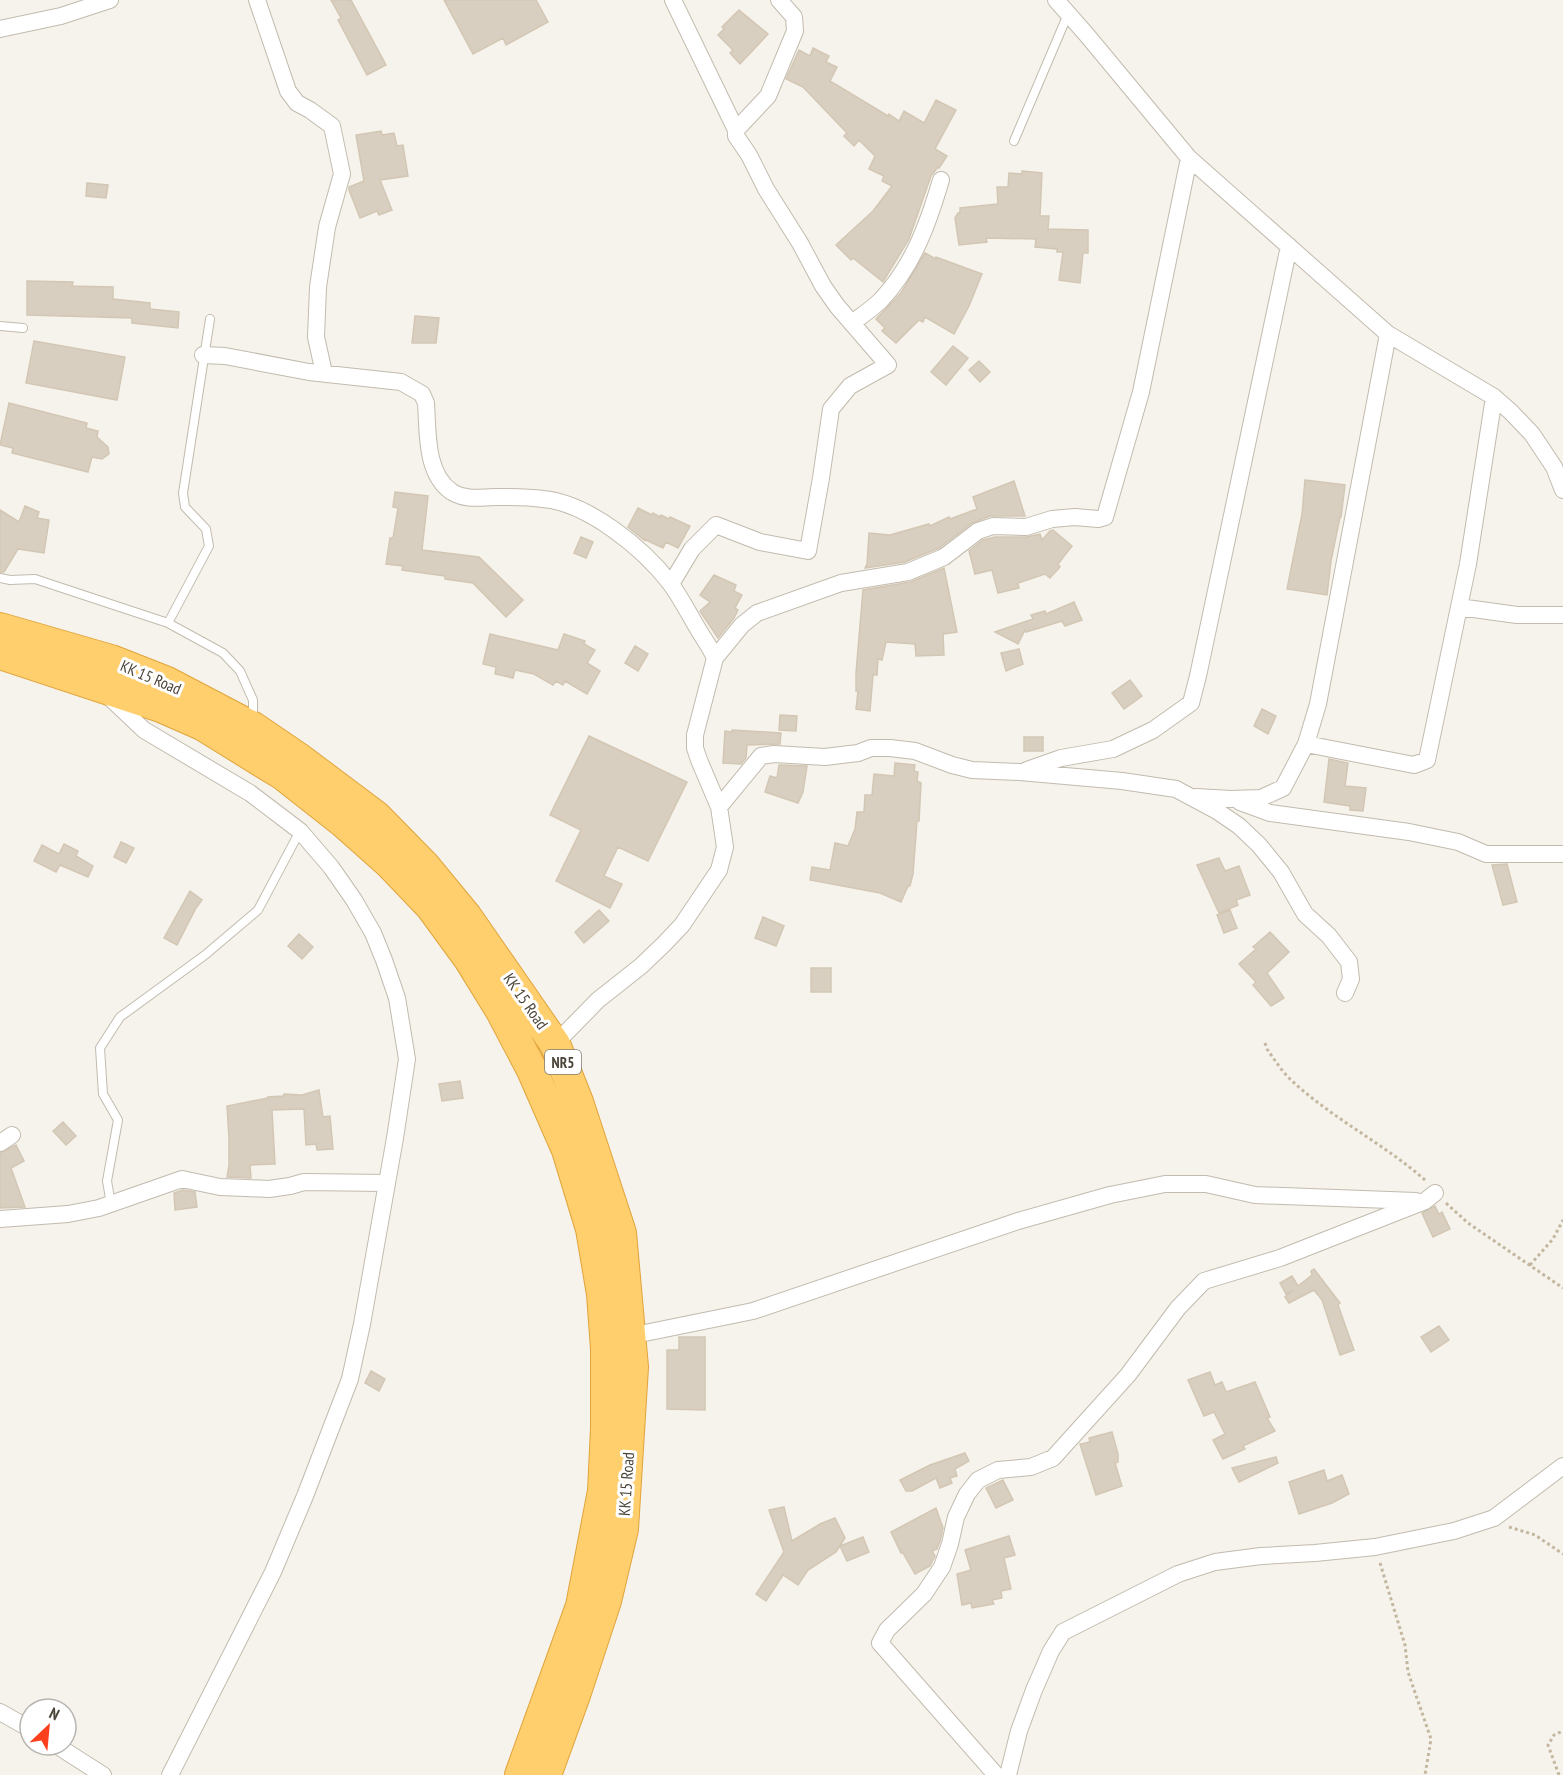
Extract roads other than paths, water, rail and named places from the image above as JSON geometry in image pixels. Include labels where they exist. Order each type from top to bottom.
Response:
[{"type":"highway","name":"KK 15 Road","points":[[0,628],[35,636],[111,660],[167,682],[253,727],[300,759],[376,816],[425,866],[467,916],[555,1044],[578,1102],[621,1233],[633,1367],[623,1529],[606,1601],[546,1775]]},
{"type":"highway","name":"KK 15 Road","points":[[0,654],[161,706],[202,725],[283,775],[344,823],[389,863],[431,907],[469,959],[501,1011],[532,1070],[567,1150],[591,1229],[602,1294],[606,1349],[606,1405],[603,1491],[581,1606],[520,1775]]},
{"type":"street","points":[[0,29],[61,16],[110,0]]},
{"type":"street","points":[[257,0],[288,91],[297,103],[332,126],[336,136],[342,174],[327,227],[318,287],[316,337],[324,374]]},
{"type":"street","points":[[671,584],[692,549],[716,525],[760,542],[808,551],[831,409],[850,386],[888,365],[823,286],[736,136],[736,130],[673,0]]},
{"type":"street","points":[[1056,0],[1189,158],[1388,334],[1494,397],[1532,434],[1554,467],[1563,490]]},
{"type":"street","points":[[736,130],[768,96],[795,31],[794,18],[785,2]]},
{"type":"street","points":[[555,1044],[598,1000],[641,966],[682,925],[718,870],[726,847],[719,807],[695,748],[695,735],[715,658],[742,625],[758,613],[841,583],[908,572],[944,557],[978,531],[993,526],[1026,527],[1052,519],[1105,517],[1141,392],[1189,158]]},
{"type":"street","points":[[852,323],[880,301],[903,272],[929,222],[941,180]]},
{"type":"street","points":[[1020,772],[1061,758],[1113,749],[1153,730],[1191,703],[1289,246]]},
{"type":"street","points":[[1191,797],[1262,798],[1283,788],[1306,744],[1318,704],[1388,334]]},
{"type":"street","points":[[203,355],[225,356],[324,374],[401,382],[422,394],[426,403],[431,461],[443,483],[451,491],[470,499],[497,497],[544,499],[569,504],[617,532],[671,584],[715,658]]},
{"type":"street","points":[[1306,744],[1414,765],[1427,760],[1468,564],[1494,397]]},
{"type":"street","points":[[1459,607],[1517,615],[1563,615]]},
{"type":"street","points":[[100,688],[144,730],[250,793],[300,831],[331,867],[373,933],[398,998],[407,1059],[362,1324],[350,1379],[273,1572],[170,1775]]},
{"type":"street","points":[[719,807],[761,756],[774,754],[825,757],[858,753],[871,748],[915,751],[972,770],[1020,772],[1176,789],[1217,811],[1239,826],[1259,845],[1281,872],[1305,914],[1329,936],[1349,962],[1351,979],[1345,993]]},
{"type":"street","points":[[1231,799],[1270,813],[1458,842],[1486,854],[1563,854]]},
{"type":"street","points":[[0,1219],[68,1214],[111,1204],[182,1179],[220,1187],[269,1189],[304,1182],[386,1184]]},
{"type":"street","points":[[630,1336],[753,1311],[1018,1221],[1110,1195],[1165,1184],[1206,1184],[1255,1195],[1430,1197],[1280,1258],[1204,1281],[1178,1308],[1128,1375],[1053,1458],[1031,1467],[998,1470],[978,1480],[967,1494],[956,1517],[942,1567],[924,1594],[887,1630],[880,1643],[996,1775]]},
{"type":"street","points":[[1008,1775],[1019,1731],[1034,1690],[1051,1651],[1064,1632],[1178,1574],[1215,1562],[1375,1547],[1454,1531],[1494,1518],[1563,1466]]},
{"type":"street","points":[[0,1712],[18,1722]]},
{"type":"street","points":[[75,1757],[103,1775]]},
{"type":"lane","points":[[1014,141],[1068,14]]},
{"type":"lane","points":[[168,623],[208,546],[206,529],[185,507],[183,493],[210,319]]},
{"type":"lane","points":[[0,326],[23,328]]},
{"type":"lane","points":[[0,578],[35,579],[168,623],[223,653],[240,671],[253,700],[253,727]]},
{"type":"lane","points":[[111,1204],[107,1181],[118,1120],[103,1094],[100,1048],[120,1017],[205,956],[258,910],[300,831]]}]
